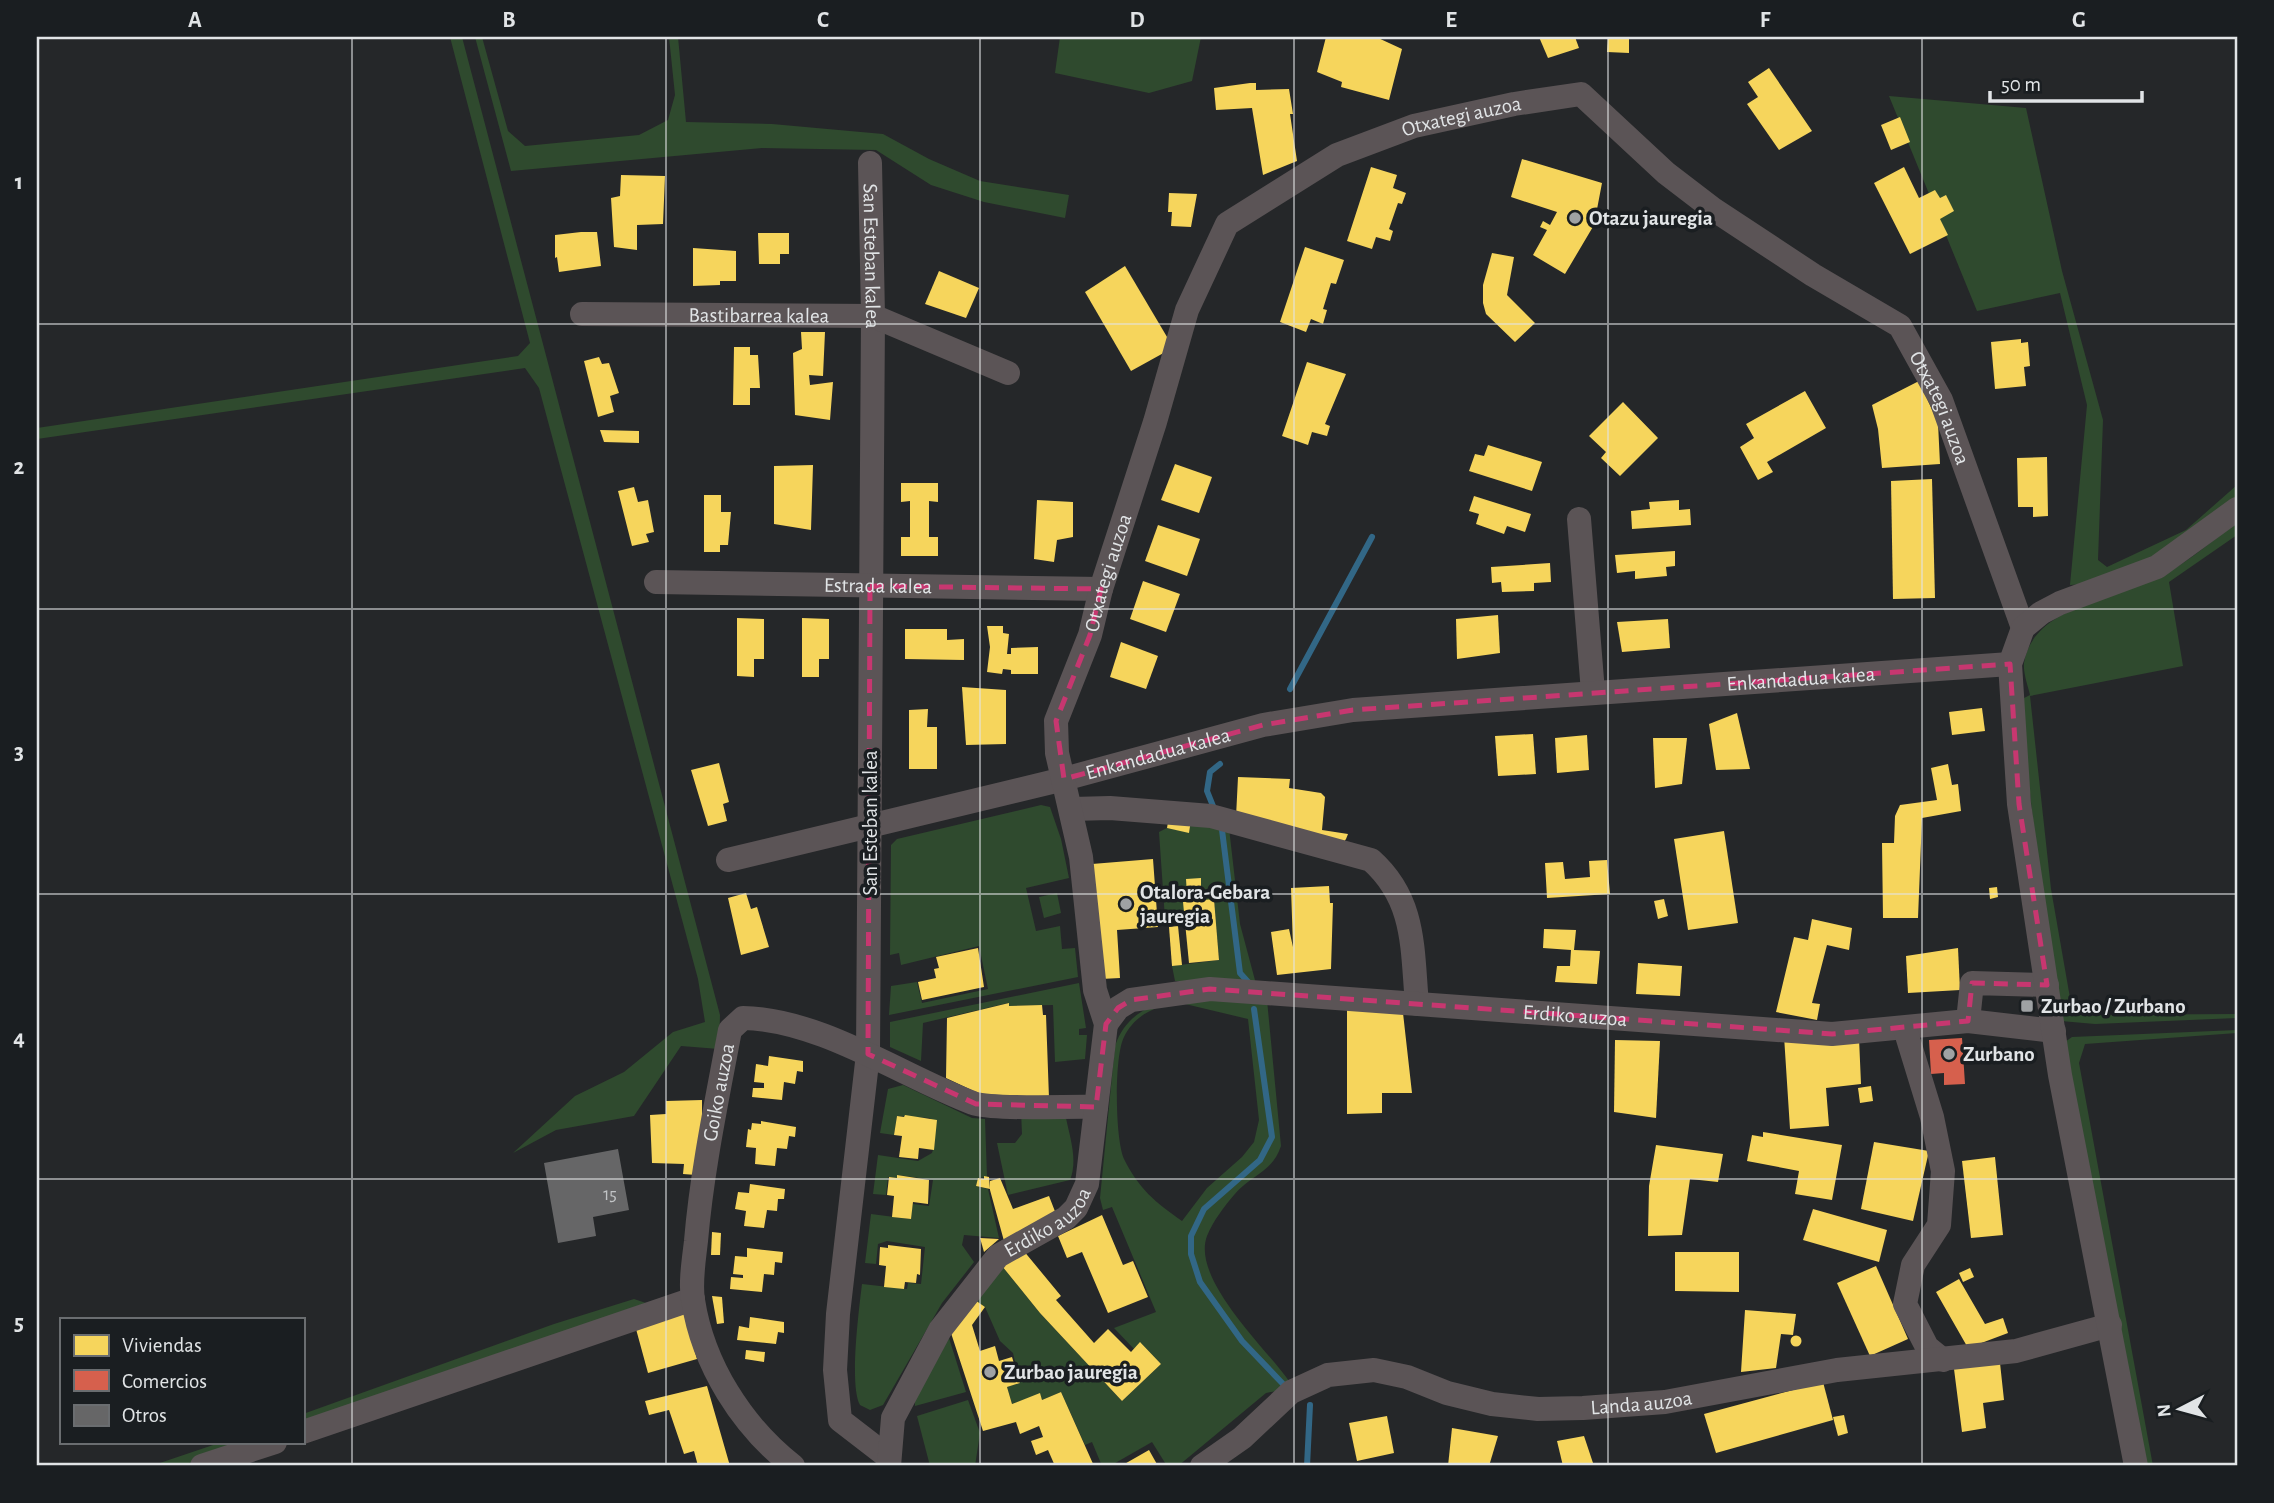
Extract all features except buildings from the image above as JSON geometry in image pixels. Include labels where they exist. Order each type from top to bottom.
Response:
[{"type":"street","name":"Otxategi auzoa","points":[[1063,779],[1057,753],[1056,721],[1090,635],[1101,589],[1156,422],[1187,310],[1227,224],[1337,155],[1413,126],[1514,104],[1581,94],[1666,173],[1713,209],[1900,326],[1941,400],[2023,628]]},
{"type":"street","name":"San Esteban kalea","points":[[870,163],[873,316],[868,1054],[838,1314],[836,1391],[838,1414],[845,1426],[888,1462]]},
{"type":"street","name":"Bastibarrea kalea","points":[[582,314],[873,316],[1008,373]]},
{"type":"street","points":[[2136,1466],[2054,1031],[2019,804],[2010,664],[2023,628],[2060,603],[2157,567],[2237,509]]},
{"type":"street","points":[[1579,519],[1593,692]]},
{"type":"street","name":"Estrada kalea","points":[[656,582],[1101,589]]},
{"type":"street","name":"Enkandadua kalea","points":[[728,860],[1063,779],[1264,725],[1353,710],[2010,664]]},
{"type":"street","name":"Erdiko auzoa","points":[[888,1462],[893,1418],[940,1330],[998,1256],[1066,1218],[1083,1197],[1106,1024],[1095,990],[1081,857],[1072,808],[1063,779]]},
{"type":"street","points":[[1072,808],[1110,807],[1211,816],[1371,860],[1388,875],[1402,898],[1410,926],[1417,1004]]},
{"type":"street","points":[[1968,1021],[1972,983],[2047,985]]},
{"type":"street","name":"Erdiko auzoa","points":[[1106,1024],[1118,1008],[1131,1000],[1210,989],[1832,1034],[1968,1021],[2054,1031]]},
{"type":"street","name":"Goiko auzoa","points":[[793,1466],[764,1443],[732,1400],[711,1361],[693,1299],[700,1188],[730,1030],[743,1018],[767,1019],[868,1054],[976,1104],[1096,1107]]},
{"type":"street","points":[[1905,1029],[1932,1117],[1943,1171],[1939,1225],[1913,1265],[1905,1304],[1927,1347],[1943,1360]]},
{"type":"street","points":[[304,1432],[693,1299]]},
{"type":"street","name":"Landa auzoa","points":[[1202,1466],[1242,1438],[1291,1392],[1328,1375],[1374,1370],[1492,1404],[1572,1409],[1665,1402],[1837,1370],[2016,1351],[2110,1325]]},
{"type":"street","points":[[202,1466],[269,1444]]},
{"type":"highlighted area","points":[[870,586],[1101,589],[1090,635],[1056,721],[1064,779],[1263,725],[1353,710],[2010,664],[2019,804],[2047,985],[1972,983],[1968,1021],[1832,1034],[1210,989],[1131,1000],[1118,1008],[1106,1024],[1096,1107],[976,1104],[868,1054]]},
{"type":"green space","points":[[450,37],[462,37],[720,1015],[719,1049],[681,1046],[634,1116],[556,1130],[513,1153],[575,1096],[624,1072],[673,1032],[705,1022],[698,979],[539,388],[525,368],[37,439],[37,428],[518,356],[530,343]]},
{"type":"green space","points":[[475,37],[482,37],[508,131],[525,146],[639,135],[668,120],[675,95],[669,37],[678,37],[686,122],[772,124],[883,134],[929,159],[980,181],[1069,195],[1065,218],[984,202],[931,185],[876,150],[762,148],[511,171]]},
{"type":"green space","points":[[1060,37],[1201,37],[1192,81],[1149,93],[1055,73]]},
{"type":"green space","points":[[1889,96],[2026,108],[2062,271],[2103,420],[2098,560],[2107,567],[2186,530],[2237,485],[2237,500],[2180,542],[2137,567],[2093,582],[2070,585],[2087,405],[2060,293],[1977,311]]},
{"type":"green space","points":[[2237,523],[2237,535],[2169,582],[2183,666],[2030,696],[2051,889],[2073,1015],[2237,1014],[2237,1018],[2095,1024],[2061,1021],[2039,876],[2020,700],[2030,695],[2024,663],[2031,643],[2044,628],[2062,615],[2167,573]]},
{"type":"green space","points":[[1041,805],[1050,807],[1061,839],[1069,878],[1026,888],[1036,931],[1060,926],[1062,949],[1075,948],[1078,977],[889,1015],[891,986],[917,982],[922,1003],[988,989],[979,946],[901,965],[899,953],[890,955],[891,845],[897,839]]},
{"type":"green space","points":[[1191,820],[1229,828],[1240,924],[1256,984],[1175,981],[1172,966],[1219,960],[1214,899],[1185,918],[1165,919],[1159,832],[1167,828],[1189,832]]},
{"type":"green space","points":[[1057,893],[1061,913],[1044,918],[1039,897]]},
{"type":"green space","points":[[1079,983],[1086,1028],[1079,1029],[1079,1035],[1087,1035],[1085,1059],[1055,1062],[1053,1005],[1009,1006],[1008,1003],[923,1023],[921,1061],[890,1047],[890,1022]]},
{"type":"green space","points":[[1171,999],[1267,1000],[1281,1146],[1267,1168],[1241,1188],[1219,1214],[1207,1236],[1205,1253],[1210,1272],[1233,1312],[1289,1381],[1281,1390],[1266,1393],[1178,1466],[1167,1466],[1152,1442],[1110,1466],[1102,1466],[1092,1442],[1085,1445],[1061,1392],[1042,1400],[1040,1394],[1012,1404],[1007,1387],[1020,1383],[1013,1353],[1000,1341],[985,1307],[975,1300],[1002,1266],[1040,1313],[1122,1401],[1161,1364],[1141,1343],[1134,1349],[1114,1328],[1156,1312],[1112,1207],[1103,1210],[1100,1198],[1115,1046],[1124,1028],[1136,1015]],"holes":[[[1181,1003],[1248,1019],[1259,1120],[1254,1142],[1242,1157],[1207,1188],[1182,1221],[1148,1194],[1124,1159],[1117,1117],[1117,1079],[1124,1037],[1141,1016],[1164,1006]]]},
{"type":"green space","points":[[2237,1030],[2237,1033],[2085,1044],[2079,1063],[2153,1466],[2143,1466],[2065,1042],[2072,1037]]},
{"type":"green space","points":[[903,1085],[972,1118],[985,1119],[987,1177],[978,1178],[976,1186],[988,1189],[999,1238],[964,1235],[962,1245],[974,1262],[942,1303],[883,1405],[870,1410],[860,1405],[855,1382],[862,1284],[907,1289],[908,1283],[921,1284],[925,1247],[887,1241],[878,1244],[876,1264],[865,1263],[871,1214],[910,1219],[913,1204],[929,1206],[933,1180],[898,1175],[897,1178],[888,1177],[886,1195],[873,1194],[878,1155],[918,1161],[932,1153],[934,1148],[935,1136],[930,1118],[897,1116],[894,1135],[880,1133],[888,1089]]},
{"type":"green space","points":[[1021,1111],[1066,1118],[1072,1149],[1072,1172],[1070,1180],[1008,1195],[997,1143],[1015,1143],[1022,1134]]},
{"type":"green space","points":[[634,1299],[646,1303],[304,1425],[304,1414],[554,1324]]},
{"type":"green space","points":[[949,1338],[966,1392],[915,1406],[915,1399]]},
{"type":"green space","points":[[968,1400],[980,1433],[975,1466],[930,1466],[917,1416]]},
{"type":"green space","points":[[216,1444],[246,1444],[180,1466],[151,1466]]},
{"type":"waterway","points":[[1290,689],[1372,537]]},
{"type":"waterway","points":[[1213,806],[1207,791],[1210,772],[1220,764]]},
{"type":"waterway","points":[[1222,830],[1240,973],[1249,983]]},
{"type":"waterway","points":[[1254,1009],[1272,1137],[1260,1160],[1204,1209],[1191,1236],[1191,1254],[1200,1282],[1242,1341],[1285,1386]]},
{"type":"waterway","points":[[1307,1466],[1310,1405]]},
{"type":"place","name":"Otazu jauregia","points":[[1575,218]]},
{"type":"place","name":"Otalora-Gebara jauregia","points":[[1126,904]]},
{"type":"place","name":"Zurbao / Zurbano","points":[[2027,1006]]},
{"type":"place","name":"Zurbano","points":[[1949,1054]]},
{"type":"place","name":"Zurbao jauregia","points":[[990,1372]]}]
